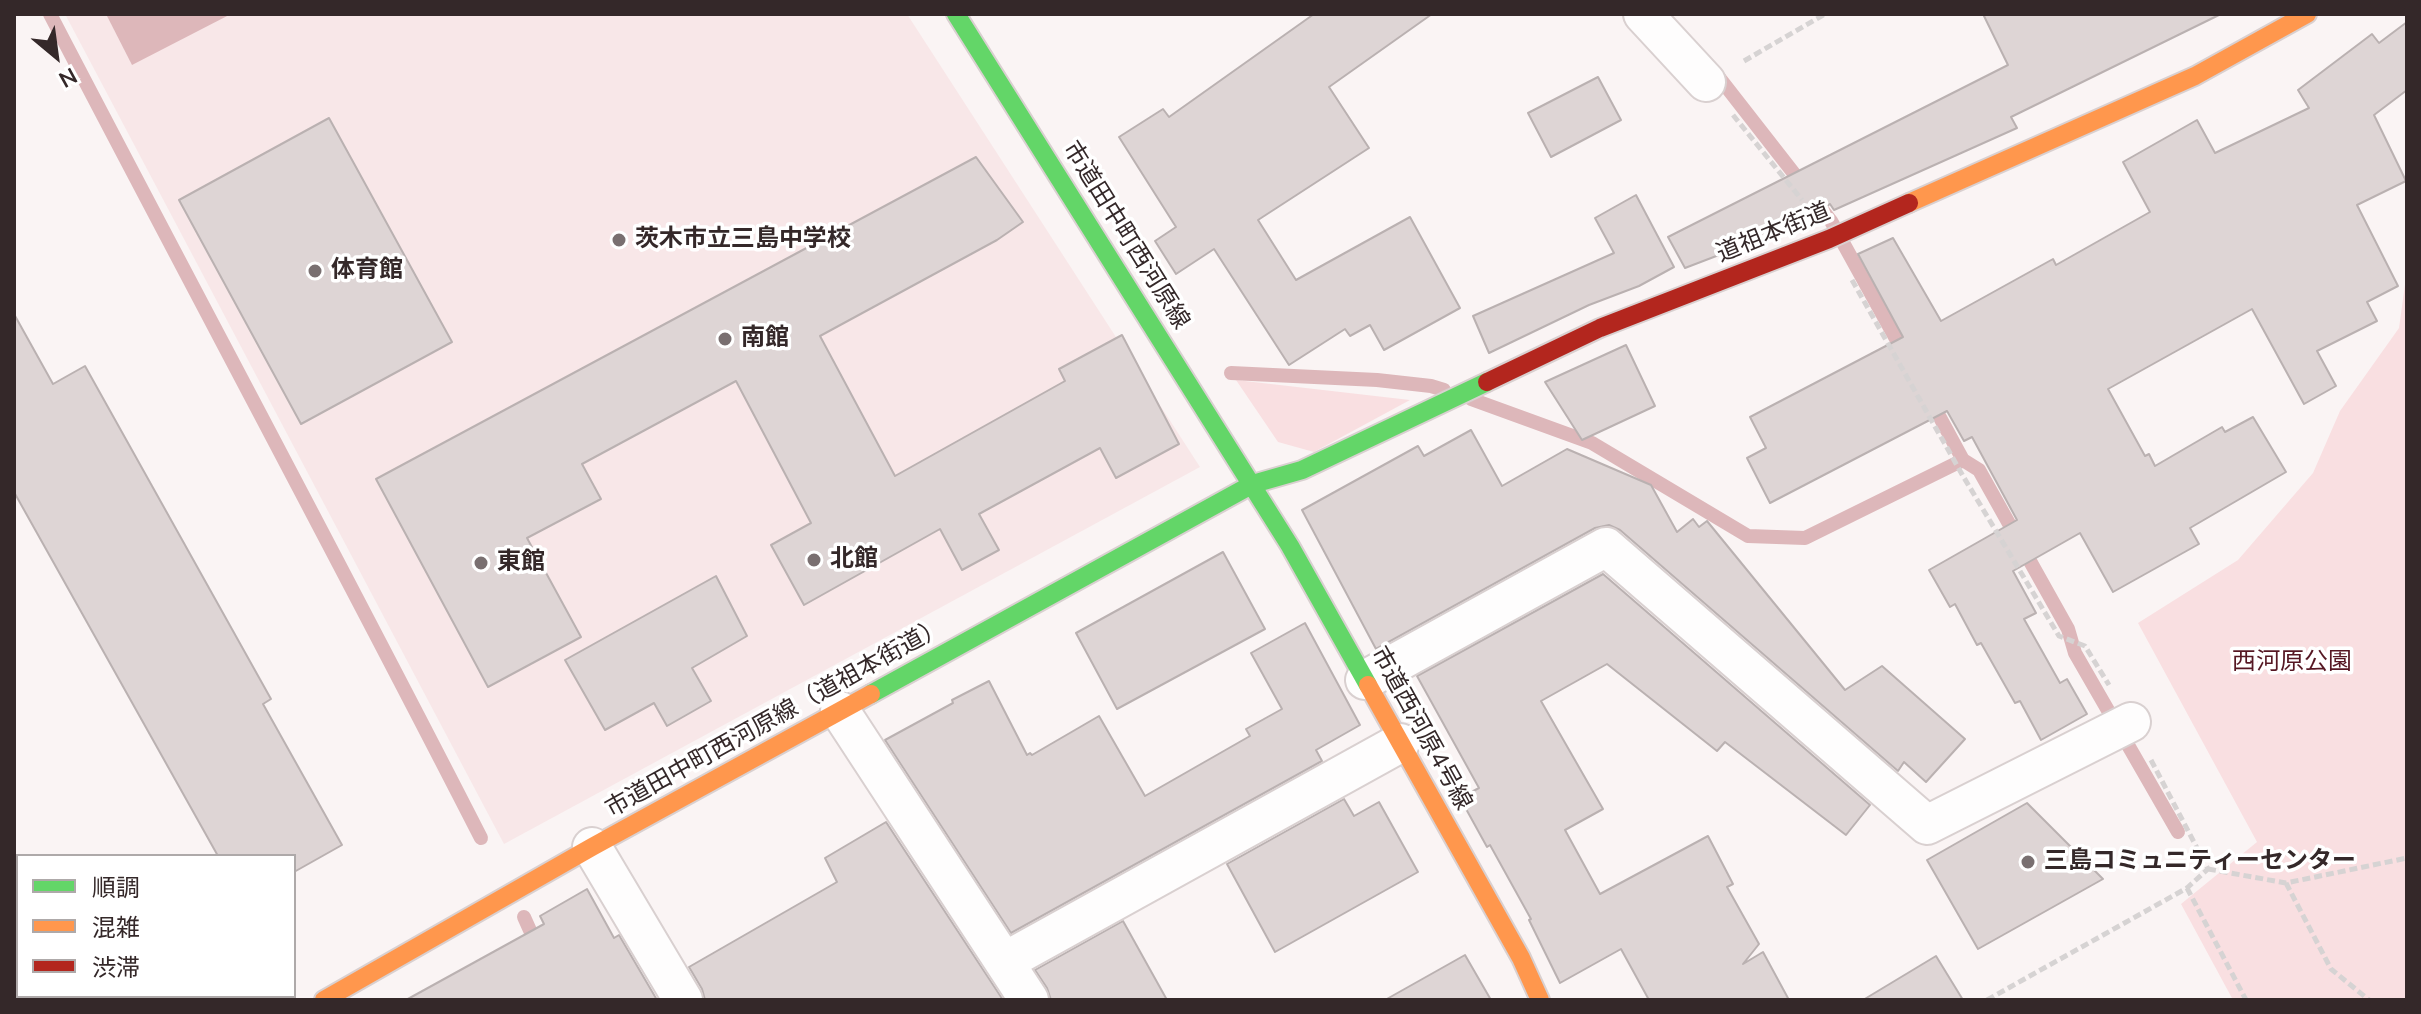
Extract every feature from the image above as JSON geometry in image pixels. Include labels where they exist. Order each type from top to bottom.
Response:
[{"type":"street","name":"市道田中町西河原線","points":[[956,14],[1253,484]]},
{"type":"street","points":[[1643,14],[1706,82]]},
{"type":"street","name":"道祖本街道","points":[[1253,484],[1302,470],[1600,328],[1830,238],[2195,76],[2307,14]]},
{"type":"street","name":"市道西河原4号線","points":[[1253,484],[1521,958],[1540,1000]]},
{"type":"street","name":"市道田中町西河原線（道祖本街道）","points":[[324,1000],[592,847],[1253,484]]},
{"type":"street","points":[[1365,680],[1606,547],[1927,825],[2131,722]]},
{"type":"street","points":[[840,711],[1029,1000]]},
{"type":"street","points":[[1004,962],[1400,743]]},
{"type":"street","points":[[592,847],[683,1000]]},
{"type":"path","points":[[1739,64],[1825,14]]},
{"type":"path","points":[[1706,82],[1830,238],[1963,476],[2059,636],[2085,646],[2131,722],[2208,869]]},
{"type":"path","points":[[2208,869],[2286,883],[2407,858]]},
{"type":"path","points":[[1987,1000],[2187,888],[2208,869]]},
{"type":"path","points":[[2286,883],[2331,969],[2369,1000]]},
{"type":"path","points":[[2187,888],[2246,1000]]},
{"type":"shaded area","name":"茨木市立三島中学校","points":[[65,14],[907,14],[1200,467],[504,844]]},
{"type":"shaded area","points":[[106,14],[231,14],[132,65]]},
{"type":"green space","name":"西河原公園","points":[[2407,270],[2407,1000],[2233,1000],[2181,904],[2257,842],[2138,623],[2238,560],[2313,473],[2340,411],[2399,328]]},
{"type":"green space","points":[[1236,380],[1410,400],[1314,452],[1278,442]]},
{"type":"green space","points":[[14,883],[16,998],[135,1000],[14,1000]]},
{"type":"building","points":[[1314,14],[1432,14],[1329,87],[1369,148],[1258,220],[1296,280],[1410,217],[1460,308],[1384,350],[1370,325],[1350,336],[1345,329],[1289,365],[1214,249],[1176,274],[1155,241],[1176,227],[1119,137],[1163,109],[1169,117]]},
{"type":"building","points":[[1983,14],[2221,14],[2011,117],[2017,128],[1834,210],[1830,204],[1773,234],[1770,229],[1732,250],[1685,268],[1668,237],[2008,65]]},
{"type":"building","points":[[2407,22],[2407,90],[2374,115],[2406,181],[2357,205],[2398,286],[2367,302],[2377,321],[2317,351],[2336,386],[2304,404],[2252,309],[2108,389],[2145,456],[2149,454],[2155,466],[2222,427],[2225,432],[2253,417],[2286,472],[2190,528],[2199,544],[2113,592],[2080,533],[2013,571],[2036,613],[2024,619],[2060,683],[2067,679],[2087,714],[2041,740],[2020,701],[2015,703],[1981,643],[1977,645],[1955,604],[1950,607],[1929,570],[2017,520],[1972,437],[1964,441],[1947,411],[1770,503],[1747,458],[1766,448],[1750,417],[1903,337],[1858,254],[1893,238],[1941,321],[2053,259],[2056,265],[2150,212],[2123,162],[2197,120],[2215,153],[2309,108],[2298,90],[2372,34],[2379,43]]},
{"type":"building","points":[[1598,77],[1621,120],[1551,157],[1528,113]]},
{"type":"building","name":"体育館","points":[[329,118],[452,342],[301,424],[179,200]]},
{"type":"building","points":[[976,157],[1023,222],[997,240],[820,336],[895,476],[1065,381],[1059,369],[1122,335],[1179,444],[1116,478],[1100,448],[979,514],[999,550],[962,570],[940,529],[804,605],[771,545],[811,523],[736,381],[582,464],[601,499],[527,538],[581,637],[488,687],[376,479]]},
{"type":"building","points":[[1636,195],[1674,267],[1639,286],[1589,305],[1489,353],[1473,316],[1614,253],[1595,218]]},
{"type":"building","points":[[14,314],[53,384],[85,366],[271,699],[263,704],[342,845],[296,871],[296,854],[217,854],[14,492]]},
{"type":"building","points":[[1626,345],[1655,406],[1582,440],[1545,382]]},
{"type":"building","points":[[1471,430],[1502,486],[1567,449],[1651,485],[1677,532],[1693,519],[1699,527],[1707,521],[1845,690],[1882,666],[1965,739],[1926,782],[1904,762],[1898,771],[1620,530],[1609,525],[1595,528],[1376,649],[1302,510],[1418,446],[1424,456]]},
{"type":"building","points":[[1223,552],[1265,629],[1117,709],[1076,633]]},
{"type":"building","points":[[1603,574],[1870,805],[1846,835],[1725,742],[1717,751],[1607,664],[1541,701],[1603,809],[1565,830],[1600,894],[1708,836],[1733,884],[1727,887],[1759,944],[1743,964],[1763,952],[1789,1000],[1649,1000],[1621,949],[1560,983],[1531,919],[1460,798],[1479,788],[1417,676]]},
{"type":"building","points":[[716,576],[747,636],[692,668],[711,701],[667,726],[654,703],[605,730],[565,660]]},
{"type":"building","points":[[1305,623],[1360,725],[1316,750],[1322,761],[1011,933],[885,740],[989,681],[1027,755],[1099,716],[1145,796],[1250,736],[1246,729],[1282,709],[1251,653]]},
{"type":"building","points":[[1344,799],[1354,816],[1379,802],[1418,872],[1275,952],[1227,864]]},
{"type":"building","name":"三島コミュニティーセンター","points":[[2027,803],[2103,879],[1978,949],[1927,860]]},
{"type":"building","points":[[886,822],[1003,1000],[705,1000],[689,967],[837,882],[825,858]]},
{"type":"building","points":[[587,889],[614,938],[619,935],[657,1000],[406,1000],[544,924],[540,916]]},
{"type":"building","points":[[1123,921],[1167,1000],[1051,1000],[1035,970]]},
{"type":"building","points":[[1465,955],[1491,1000],[1385,1000]]},
{"type":"building","points":[[1936,956],[1963,1000],[1863,1000]]},
{"type":"waterway","points":[[50,14],[481,838]]},
{"type":"waterway","points":[[1714,71],[1831,221],[1905,355]]},
{"type":"waterway","points":[[1231,373],[1377,380],[1444,390]]},
{"type":"waterway","points":[[1471,399],[1592,443],[1748,536],[1805,538],[1963,460]]},
{"type":"waterway","points":[[1931,401],[1963,460],[1979,470],[2068,629],[2075,653],[2178,832]]},
{"type":"waterway","points":[[524,917],[537,946]]},
{"type":"traffic: fast","points":[[956,14],[1290,546],[1368,685]]},
{"type":"traffic: fast","points":[[871,694],[1253,484],[1302,470],[1487,382]]},
{"type":"traffic: slow","points":[[1909,203],[2195,76],[2307,14]]},
{"type":"traffic: slow","points":[[1368,685],[1521,958],[1540,1000]]},
{"type":"traffic: slow","points":[[324,1000],[592,847],[871,694]]},
{"type":"traffic: jam","points":[[1487,382],[1600,328],[1829,239],[1909,203]]},
{"type":"place","name":"茨木市立三島中学校","points":[[619,240]]},
{"type":"place","name":"体育館","points":[[315,271]]},
{"type":"place","name":"南館","points":[[725,339]]},
{"type":"place","name":"北館","points":[[814,560]]},
{"type":"place","name":"東館","points":[[481,563]]},
{"type":"place","name":"三島コミュニティーセンター","points":[[2028,862]]}]
